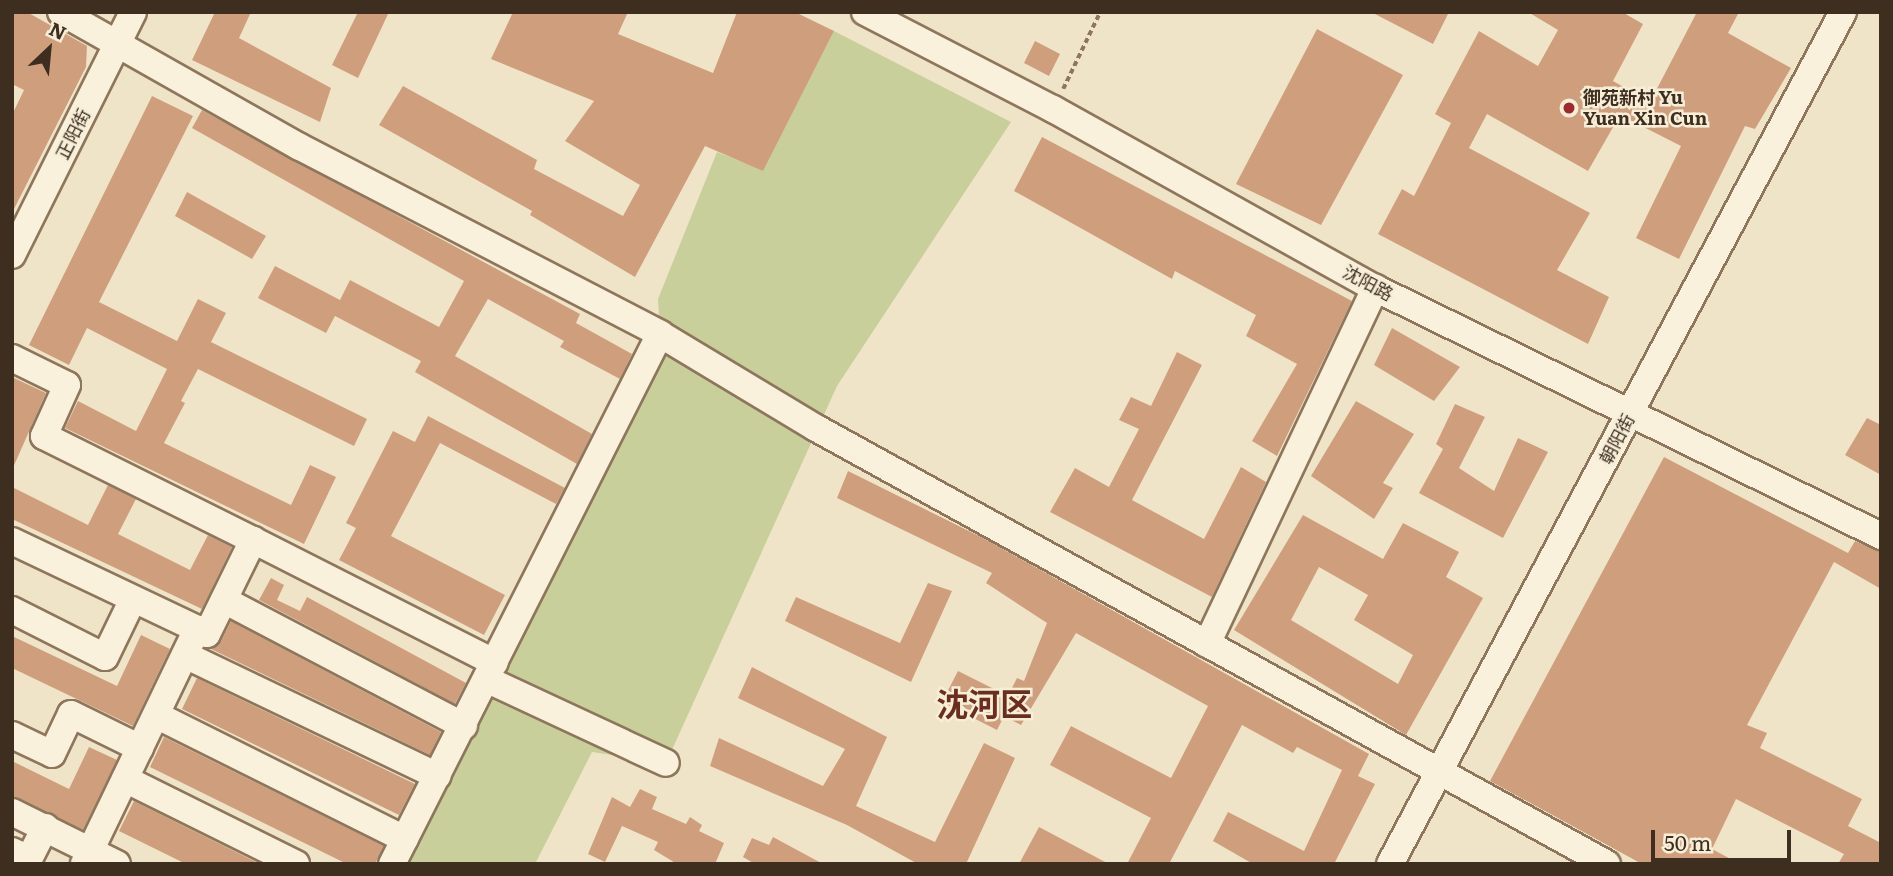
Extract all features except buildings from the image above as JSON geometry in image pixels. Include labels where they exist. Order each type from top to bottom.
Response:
[{"type":"street","points":[[61,12],[300,147],[660,334],[817,428],[1439,775],[1607,864]]},
{"type":"street","name":"正阳街","points":[[12,255],[133,12]]},
{"type":"street","name":"沈阳路","points":[[865,12],[1053,109],[1376,288],[1881,536]]},
{"type":"street","name":"朝阳街","points":[[1390,864],[1843,12]]},
{"type":"street","points":[[1207,644],[1376,288]]},
{"type":"street","points":[[392,864],[492,672],[660,334]]},
{"type":"street","points":[[12,358],[67,385],[44,436],[253,540],[492,672],[666,763]]},
{"type":"street","points":[[12,541],[207,634],[253,540]]},
{"type":"street","points":[[12,610],[105,657],[132,599]]},
{"type":"street","points":[[224,600],[464,726]]},
{"type":"street","points":[[88,857],[197,629]]},
{"type":"street","points":[[185,655],[438,776]]},
{"type":"street","points":[[12,735],[52,754],[71,714],[140,748]]},
{"type":"street","points":[[156,715],[405,839]]},
{"type":"street","points":[[125,779],[296,864]]},
{"type":"street","points":[[12,811],[88,857],[117,864]]},
{"type":"street","points":[[12,851],[29,859],[44,828]]},
{"type":"path","points":[[1053,109],[1100,12]]},
{"type":"green space","points":[[834,31],[1011,122],[837,386],[666,763],[592,752],[535,864],[392,864],[660,335],[658,299],[717,152],[763,170]]},
{"type":"place","name":"御苑新村 Yu Yuan Xin Cun","points":[[1569,108]]},
{"type":"district","name":"沈河区","points":[[984,702]]}]
